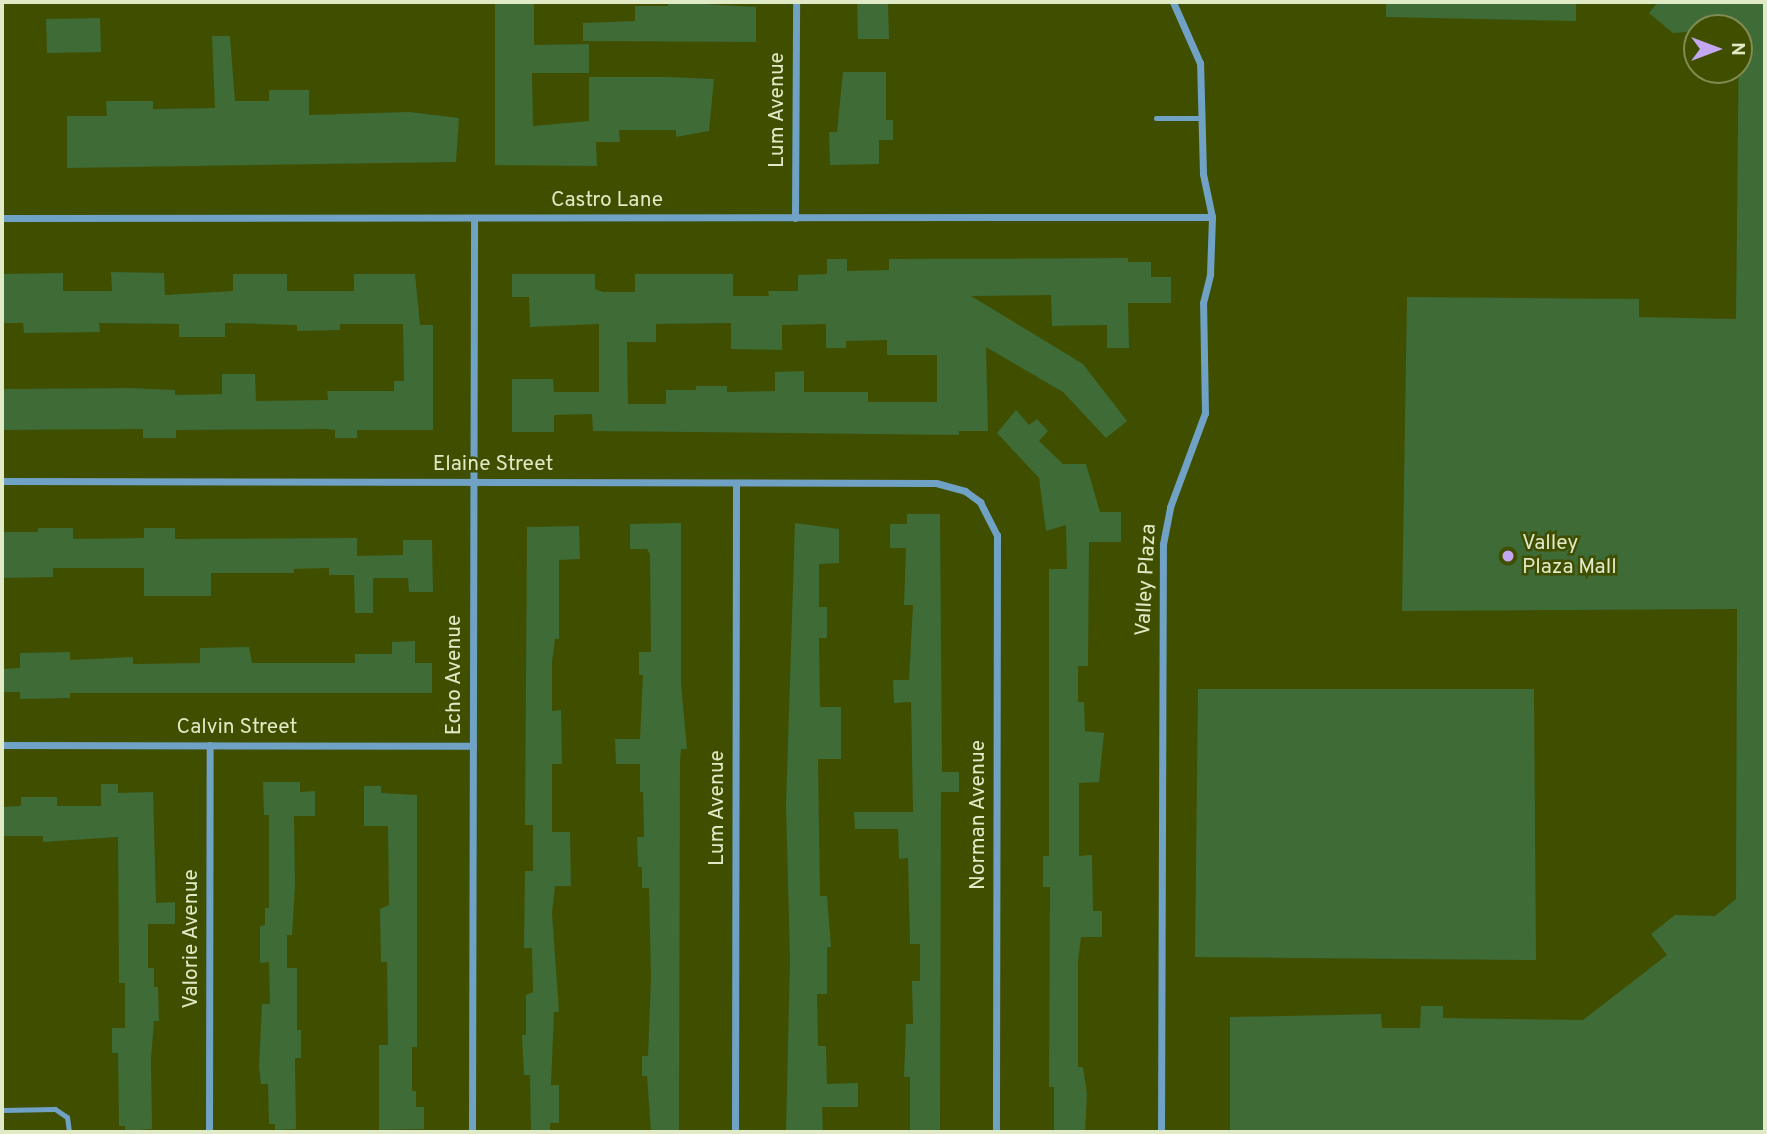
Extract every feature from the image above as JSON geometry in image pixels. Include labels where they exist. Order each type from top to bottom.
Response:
[{"type":"street","name":"Lum Avenue","points":[[795,218],[796,2]]},
{"type":"street","name":"Valley Plaza","points":[[1161,1132],[1163,544],[1170,507],[1205,413],[1203,303],[1210,274],[1212,217],[1203,174],[1200,63],[1173,2]]},
{"type":"street","name":"Castro Lane","points":[[2,218],[1212,217]]},
{"type":"street","name":"Echo Avenue","points":[[472,1132],[474,218]]},
{"type":"street","name":"Elaine Street","points":[[2,481],[936,483],[965,491],[980,502]]},
{"type":"street","name":"Lum Avenue","points":[[735,1132],[736,483]]},
{"type":"street","name":"Norman Avenue","points":[[980,502],[997,535],[996,1132]]},
{"type":"street","name":"Calvin Street","points":[[2,745],[473,746]]},
{"type":"street","name":"Valorie Avenue","points":[[209,1132],[210,745]]},
{"type":"lane","points":[[1156,118],[1203,118]]},
{"type":"lane","points":[[2,1110],[55,1109],[67,1117],[69,1132]]},
{"type":"building","points":[[495,2],[534,2],[534,45],[589,44],[589,73],[532,73],[533,126],[589,121],[589,77],[668,77],[714,79],[709,131],[676,137],[676,130],[619,130],[620,142],[596,142],[597,166],[495,165]]},
{"type":"building","points":[[668,2],[756,7],[756,42],[583,41],[583,23],[635,21],[635,6],[668,6]]},
{"type":"building","points":[[857,2],[888,2],[889,39],[858,39]]},
{"type":"building","points":[[1386,2],[1576,2],[1576,21],[1386,17]]},
{"type":"building","name":"Valley Plaza Mall","points":[[1658,2],[1765,2],[1765,1132],[1230,1132],[1230,1017],[1381,1014],[1382,1028],[1420,1028],[1421,1006],[1443,1006],[1443,1018],[1583,1020],[1667,955],[1651,934],[1675,915],[1715,916],[1736,899],[1737,609],[1402,611],[1407,297],[1639,299],[1639,317],[1736,319],[1738,84],[1753,84],[1753,14],[1683,14],[1683,32],[1673,33],[1649,13]]},
{"type":"building","points":[[100,18],[101,52],[47,53],[46,19]]},
{"type":"building","points":[[212,36],[230,36],[235,101],[269,101],[269,90],[309,90],[309,115],[409,112],[459,118],[456,162],[67,168],[67,116],[107,116],[106,101],[153,101],[153,109],[215,108]]},
{"type":"building","points":[[843,72],[886,72],[886,120],[893,120],[893,140],[879,140],[879,164],[830,165],[829,132],[837,132]]},
{"type":"building","points":[[1128,258],[1128,262],[1151,262],[1151,277],[1171,277],[1171,303],[1128,303],[1129,348],[1107,348],[1107,325],[1052,326],[1051,295],[971,296],[1083,364],[1127,421],[1106,438],[1063,392],[986,347],[988,431],[959,431],[959,435],[593,431],[592,414],[554,415],[554,432],[512,432],[512,379],[553,379],[554,392],[599,392],[599,324],[530,327],[529,297],[512,297],[512,274],[595,274],[595,289],[603,292],[635,292],[635,274],[733,274],[733,296],[769,296],[768,291],[798,291],[798,275],[827,274],[827,259],[847,259],[847,271],[889,270],[889,259]],"holes":[[[731,323],[731,349],[782,350],[782,325],[826,324],[826,348],[846,348],[846,341],[887,340],[887,355],[937,355],[937,402],[868,402],[868,392],[804,392],[804,371],[775,372],[775,391],[727,392],[727,386],[696,386],[696,390],[666,390],[666,404],[628,404],[627,342],[656,342],[656,324]]]},
{"type":"building","points":[[111,272],[164,273],[165,295],[233,291],[233,274],[287,274],[287,291],[354,291],[354,274],[415,274],[420,325],[433,325],[433,430],[357,430],[357,438],[335,438],[335,430],[326,429],[176,430],[176,438],[143,438],[143,429],[2,430],[2,389],[130,388],[175,390],[175,395],[222,394],[222,374],[255,374],[256,401],[328,400],[327,391],[394,391],[394,381],[404,381],[403,324],[340,324],[340,330],[297,331],[297,325],[225,323],[225,337],[179,337],[179,324],[99,323],[100,332],[24,333],[23,323],[2,323],[2,274],[63,273],[63,291],[112,291]]},
{"type":"building","points":[[1016,410],[1029,425],[1037,419],[1048,431],[1039,441],[1063,464],[1086,464],[1100,512],[1121,512],[1121,542],[1089,542],[1088,666],[1078,666],[1078,702],[1084,702],[1085,731],[1104,733],[1099,782],[1079,783],[1079,856],[1092,855],[1093,911],[1102,911],[1102,937],[1081,937],[1078,961],[1078,1067],[1083,1067],[1087,1094],[1085,1132],[1054,1132],[1054,1087],[1049,1087],[1050,887],[1043,887],[1043,856],[1049,856],[1049,569],[1067,569],[1066,525],[1046,531],[1039,478],[997,433]]},
{"type":"building","points":[[907,514],[940,514],[942,772],[959,772],[959,792],[941,792],[940,1131],[910,1132],[910,1077],[904,1077],[906,1024],[913,1024],[912,981],[920,981],[920,944],[910,944],[908,858],[899,859],[898,829],[855,829],[854,812],[913,812],[911,702],[894,703],[893,680],[909,680],[913,605],[904,605],[906,548],[890,548],[890,524],[907,524]]},
{"type":"building","points":[[681,523],[681,683],[687,749],[681,749],[680,762],[679,1132],[651,1132],[647,1076],[642,1076],[642,1056],[648,1056],[651,976],[649,888],[642,888],[642,867],[638,867],[637,837],[644,837],[643,792],[640,792],[640,764],[616,764],[615,739],[640,739],[643,675],[639,675],[639,652],[651,652],[650,554],[647,549],[630,549],[630,524]]},
{"type":"building","points":[[795,523],[839,529],[839,563],[819,564],[819,607],[827,607],[827,638],[819,638],[820,707],[841,707],[841,759],[818,759],[820,896],[827,896],[831,947],[827,947],[827,994],[817,994],[818,1046],[826,1046],[827,1084],[858,1083],[858,1107],[822,1107],[823,1132],[786,1132],[790,960],[786,805]]},
{"type":"building","points":[[579,526],[580,559],[559,560],[559,639],[555,639],[552,662],[552,711],[561,710],[562,764],[552,764],[552,832],[570,832],[571,886],[555,886],[552,913],[559,1012],[554,1012],[551,1085],[559,1085],[559,1123],[550,1123],[550,1132],[531,1132],[530,1075],[524,1075],[522,1035],[526,1035],[526,995],[533,992],[532,948],[524,948],[525,871],[533,871],[533,825],[525,825],[527,527]]},
{"type":"building","points":[[38,528],[73,528],[73,539],[144,538],[144,528],[175,528],[175,539],[357,538],[357,556],[403,555],[403,540],[432,540],[433,592],[409,592],[408,578],[373,578],[373,613],[355,613],[354,575],[329,575],[329,568],[294,569],[294,573],[211,573],[211,596],[144,596],[144,568],[53,568],[53,577],[2,578],[2,532],[38,532]]},
{"type":"building","points":[[415,641],[415,663],[432,663],[432,693],[70,693],[70,698],[20,699],[20,692],[2,692],[2,669],[20,668],[20,653],[70,652],[70,660],[133,657],[133,664],[200,663],[200,648],[249,647],[252,663],[355,663],[355,654],[392,654],[392,642]]},
{"type":"building","points":[[1198,689],[1534,689],[1536,960],[1195,957]]},
{"type":"building","points":[[263,782],[300,782],[300,792],[315,791],[315,816],[294,816],[295,887],[292,935],[287,935],[287,968],[297,968],[297,1030],[301,1030],[301,1058],[295,1058],[296,1129],[275,1130],[275,1124],[269,1124],[268,1084],[261,1084],[259,1067],[262,1004],[270,1004],[269,962],[260,963],[260,926],[265,925],[265,908],[269,908],[269,815],[264,815]]},
{"type":"building","points":[[101,784],[118,784],[118,793],[153,792],[156,903],[175,902],[175,924],[148,924],[148,968],[154,968],[154,987],[158,987],[159,1021],[154,1021],[151,1059],[152,1129],[125,1131],[125,1126],[119,1126],[118,1053],[112,1053],[112,1028],[125,1028],[125,983],[119,983],[118,837],[43,842],[43,836],[2,836],[2,807],[21,806],[21,797],[57,797],[57,806],[101,806]]},
{"type":"building","points":[[364,786],[381,786],[381,793],[417,795],[417,1047],[412,1047],[412,1091],[416,1091],[416,1107],[424,1107],[424,1129],[379,1130],[379,1045],[388,1045],[387,962],[381,962],[380,909],[389,905],[388,826],[364,826]]},
{"type":"place","name":"Valley Plaza Mall","points":[[1508,556]]}]
